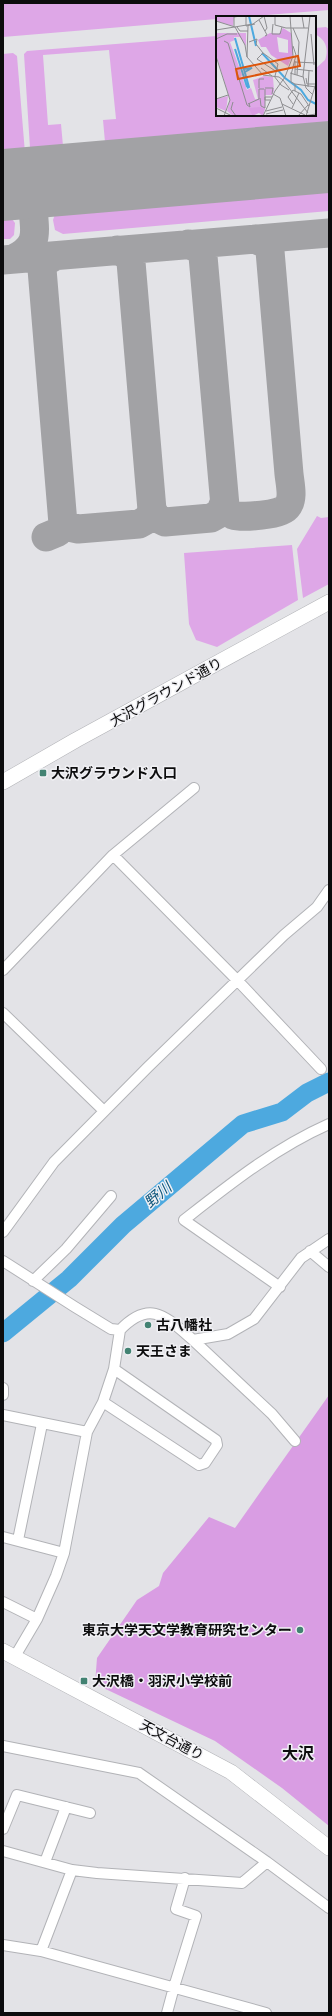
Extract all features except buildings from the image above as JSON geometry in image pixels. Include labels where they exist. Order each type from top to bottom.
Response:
[{"type":"street","name":"大沢グラウンド通り","points":[[3,782],[76,740],[329,602]]},
{"type":"street","points":[[3,970],[113,855],[194,788]]},
{"type":"street","points":[[113,855],[238,981],[321,1069]]},
{"type":"street","points":[[3,1232],[54,1162],[284,935],[317,907],[329,890]]},
{"type":"street","points":[[3,1013],[104,1111]]},
{"type":"street","points":[[280,1287],[184,1220],[266,1158],[329,1124]]},
{"type":"street","points":[[33,1281],[66,1249],[111,1196]]},
{"type":"street","points":[[193,1340],[228,1334],[254,1319],[301,1258],[329,1239]]},
{"type":"street","points":[[310,1251],[329,1267]]},
{"type":"street","points":[[3,1260],[75,1307],[111,1328],[120,1330]]},
{"type":"street","points":[[7,1656],[37,1619],[56,1576],[64,1553],[87,1432],[103,1402],[114,1370],[117,1359],[120,1330],[139,1314],[149,1312],[162,1316],[193,1340],[272,1414],[295,1441]]},
{"type":"street","points":[[103,1402],[199,1465],[205,1464],[216,1445],[216,1440],[114,1370]]},
{"type":"street","points":[[3,1388],[3,1395]]},
{"type":"street","points":[[3,1416],[87,1432]]},
{"type":"street","points":[[18,1540],[42,1424]]},
{"type":"street","points":[[3,1537],[64,1553]]},
{"type":"street","points":[[3,1602],[37,1619]]},
{"type":"street","name":"天文台通り","points":[[7,1656],[231,1772],[329,1848]]},
{"type":"street","points":[[3,1746],[139,1773],[267,1862],[329,1908]]},
{"type":"street","points":[[3,1829],[17,1795],[90,1813]]},
{"type":"street","points":[[45,1862],[66,1807]]},
{"type":"street","points":[[3,1851],[72,1870],[242,1883],[267,1862]]},
{"type":"street","points":[[41,1951],[72,1870]]},
{"type":"street","points":[[167,2013],[196,1916],[176,1909],[185,1878]]},
{"type":"street","points":[[3,1945],[41,1951],[266,2013]]},
{"type":"shaded area","points":[[3,3],[329,3],[329,10],[255,16],[216,16],[216,19],[3,37]]},
{"type":"shaded area","points":[[326,27],[329,29],[329,122],[105,142],[103,120],[116,119],[109,50],[43,55],[48,125],[61,124],[63,146],[30,148],[24,54],[27,51],[216,36],[216,116],[316,116],[316,68],[325,60],[327,52],[326,45],[322,39],[316,34],[316,28]]},
{"type":"shaded area","points":[[13,53],[17,56],[25,153],[3,155],[3,54]]},
{"type":"shaded area","points":[[329,187],[329,211],[63,234],[55,230],[53,220],[55,214],[63,209]]},
{"type":"shaded area","points":[[3,215],[9,215],[15,223],[14,235],[10,239],[3,239]]},
{"type":"shaded area","points":[[317,516],[321,518],[329,517],[329,584],[303,598],[297,549]]},
{"type":"shaded area","points":[[292,545],[298,600],[217,647],[196,640],[189,624],[184,553]]},
{"type":"shaded area","points":[[329,1395],[329,1826],[282,1788],[215,1741],[95,1684],[97,1658],[137,1600],[159,1586],[163,1573],[209,1517],[235,1528]]},
{"type":"waterway","name":"野川","points":[[3,1333],[69,1279],[123,1225],[243,1124],[282,1112],[307,1093],[329,1082]]},
{"type":"taxiway","points":[[13,259],[25,252],[31,244],[35,228],[35,204],[39,195],[46,188],[60,180]]},
{"type":"taxiway","points":[[3,185],[13,187],[22,193],[29,200],[34,209]]},
{"type":"taxiway","points":[[3,260],[329,233]]},
{"type":"taxiway","points":[[188,244],[199,249],[203,256],[225,506],[233,515],[253,516],[270,514],[284,510],[289,504],[291,496],[270,251],[266,244],[255,239]]},
{"type":"taxiway","points":[[63,520],[69,527],[78,529],[139,524],[148,519],[152,510],[131,262],[127,255],[117,250]]},
{"type":"taxiway","points":[[46,537],[58,532],[63,524],[42,269],[46,261],[55,256]]},
{"type":"taxiway","points":[[152,510],[157,518],[165,522],[211,518],[220,513],[224,503]]},
{"type":"runway","points":[[3,185],[329,157]]},
{"type":"place","name":"大沢グラウンド入口","points":[[43,773]]},
{"type":"place","name":"古八幡社","points":[[148,1325]]},
{"type":"place","name":"天王さま","points":[[128,1351]]},
{"type":"place","name":"東京大学天文学教育研究センター","points":[[300,1630]]},
{"type":"place","name":"大沢橋・羽沢小学校前","points":[[84,1681]]},
{"type":"district","name":"大沢","points":[[298,1753]]}]
